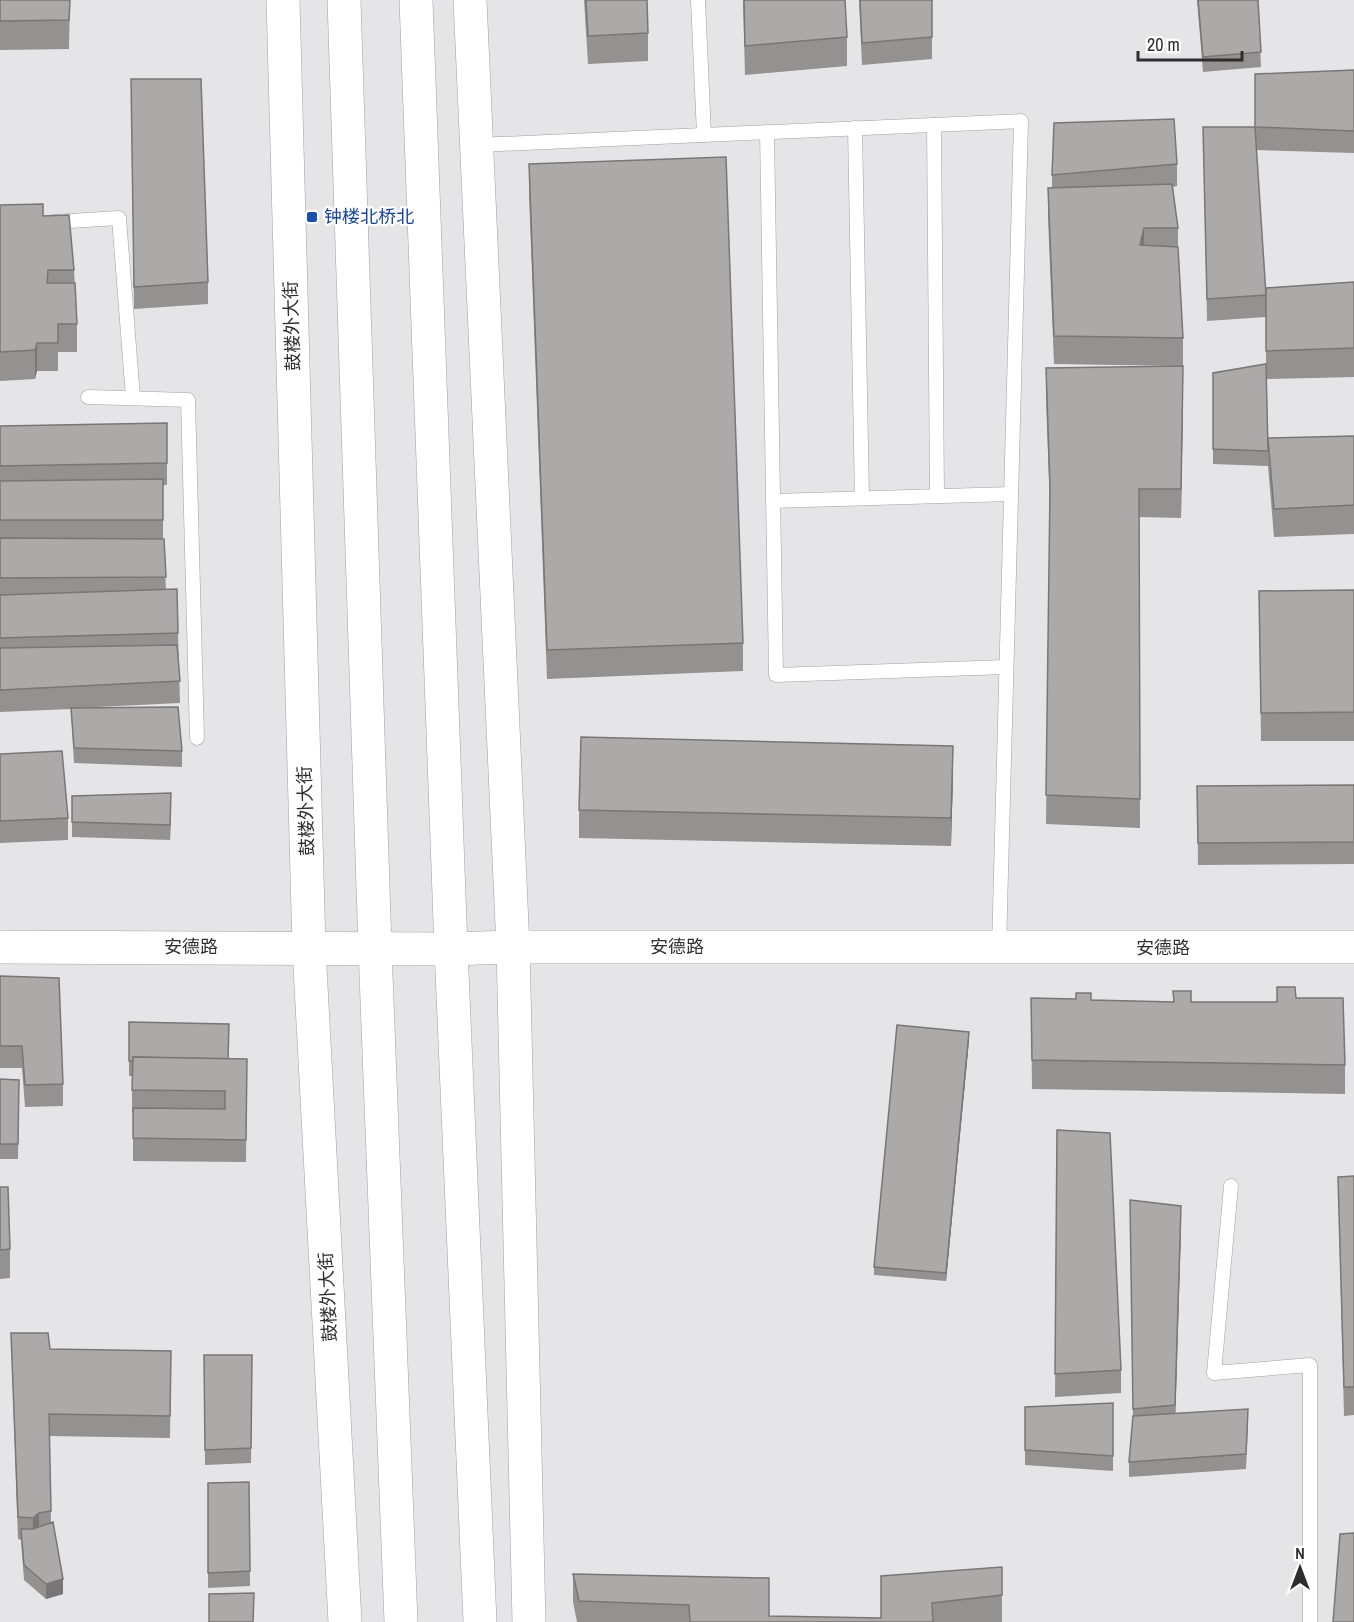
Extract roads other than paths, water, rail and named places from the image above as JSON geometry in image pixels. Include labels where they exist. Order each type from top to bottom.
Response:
[{"type":"street","name":"鼓楼外大街","points":[[283,0],[309,948],[345,1622]]},
{"type":"street","points":[[344,0],[375,948],[401,1622]]},
{"type":"street","points":[[416,0],[451,949],[480,1622]]},
{"type":"street","points":[[470,0],[513,947],[529,1622]]},
{"type":"street","name":"安德路","points":[[0,947],[451,949],[513,947],[1354,947]]},
{"type":"lane","points":[[698,0],[704,135]]},
{"type":"lane","points":[[477,145],[1020,121],[999,948]]},
{"type":"lane","points":[[934,125],[937,496]]},
{"type":"lane","points":[[855,128],[862,498]]},
{"type":"lane","points":[[767,132],[776,675],[1006,667]]},
{"type":"lane","points":[[39,223],[119,218],[133,398]]},
{"type":"lane","points":[[88,397],[188,400],[197,738]]},
{"type":"lane","points":[[773,501],[1011,494]]},
{"type":"lane","points":[[1231,1186],[1214,1372],[1310,1365],[1310,1622]]},
{"type":"place","name":"钟楼北桥北","points":[[312,217]]}]
